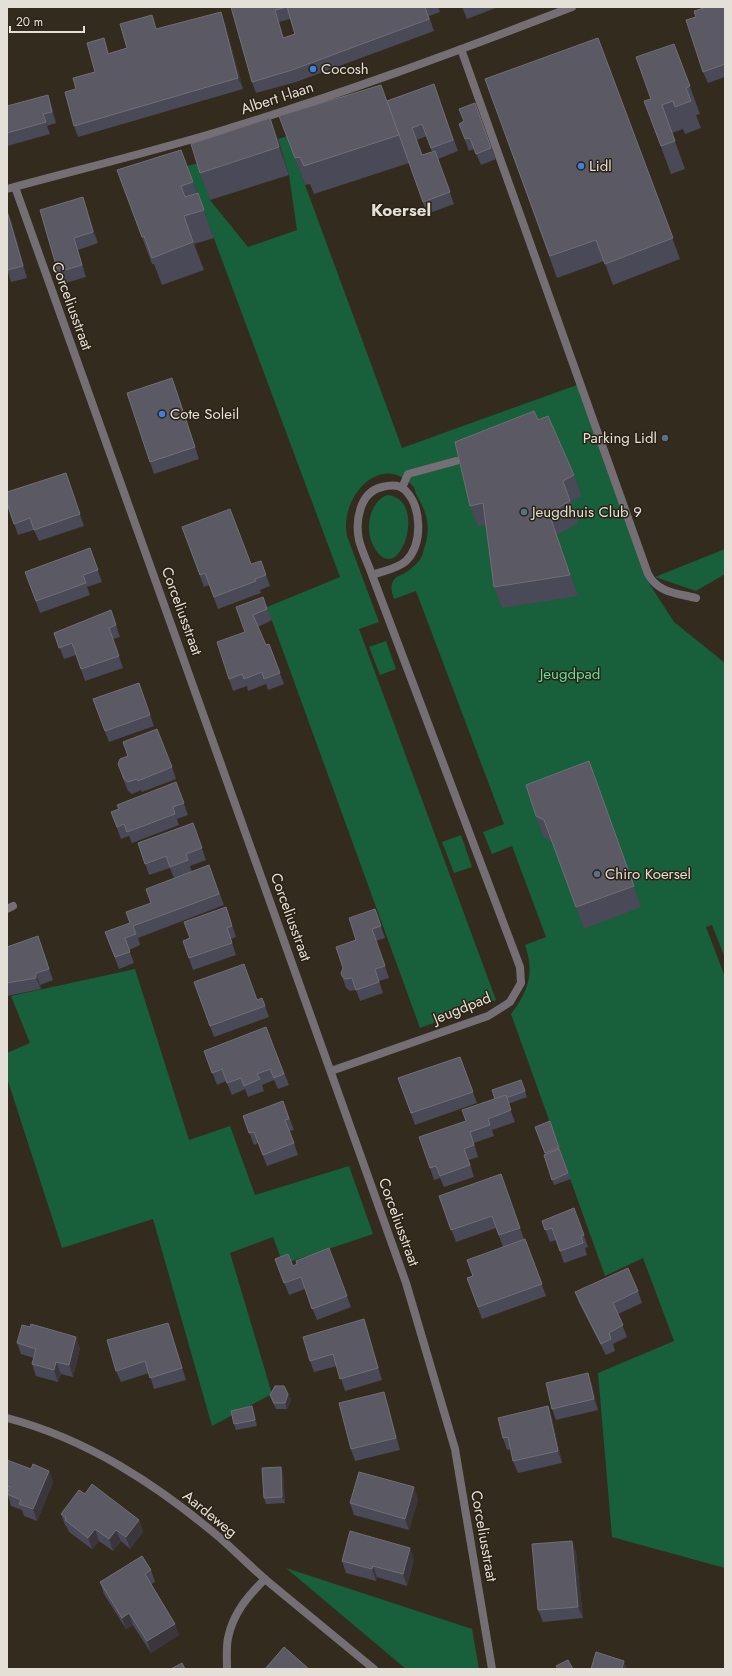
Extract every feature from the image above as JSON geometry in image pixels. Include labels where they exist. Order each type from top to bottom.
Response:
[{"type":"street","name":"Albert I-laan","points":[[11,188],[216,132],[289,109],[461,49],[572,7]]},
{"type":"street","points":[[461,49],[648,574],[653,583],[660,588],[696,598]]},
{"type":"street","name":"Corceliusstraat","points":[[11,188],[406,1283],[455,1449],[492,1669]]},
{"type":"street","points":[[372,575],[392,569],[406,561],[413,549],[418,531],[416,509],[402,488],[408,474],[456,461]]},
{"type":"street","name":"Jeugdpad","points":[[331,1072],[488,1016],[510,1002],[521,983],[520,967],[359,540],[358,518],[363,501],[376,488],[392,484],[402,488]]},
{"type":"street","name":"Aardeweg","points":[[7,1418],[59,1435],[122,1466],[149,1484],[218,1537],[265,1579],[374,1669]]},
{"type":"street","points":[[227,1669],[227,1639],[233,1620],[245,1600],[265,1579]]},
{"type":"green space","points":[[287,136],[402,448],[577,385],[647,580],[674,622],[725,663],[725,958],[712,925],[706,927],[725,977],[725,1568],[612,1537],[598,1373],[674,1341],[643,1258],[605,1276],[511,1014],[522,998],[528,982],[529,964],[525,945],[546,937],[512,846],[492,854],[483,832],[504,824],[416,591],[394,599],[391,588],[394,579],[405,573],[420,560],[427,539],[427,519],[413,486],[401,476],[388,474],[376,476],[365,483],[356,494],[349,507],[346,521],[347,536],[379,622],[359,629],[496,1000],[420,1028],[267,607],[340,577],[187,166],[199,163],[210,200],[248,247],[297,230],[289,175],[278,139]]},
{"type":"green space","points":[[387,495],[400,500],[407,511],[408,526],[405,540],[399,552],[391,559],[382,557],[372,543],[369,530],[370,516],[376,503]]},
{"type":"green space","points":[[725,549],[725,574],[696,591],[655,577]]},
{"type":"green space","points":[[386,641],[396,669],[380,675],[369,647]]},
{"type":"green space","points":[[461,835],[472,867],[454,873],[442,842]]},
{"type":"green space","points":[[135,969],[189,1140],[230,1126],[255,1195],[349,1166],[373,1234],[283,1264],[273,1237],[230,1253],[272,1394],[212,1426],[153,1219],[62,1248],[7,1078],[7,1053],[30,1043],[11,996]]},
{"type":"green space","points":[[286,1568],[472,1629],[479,1669],[406,1669]]},
{"type":"building","points":[[231,7],[287,7],[425,7],[429,19],[292,70],[252,82]],"holes":[[[287,7],[295,34],[283,38],[275,10]]]},
{"type":"building","points":[[707,7],[725,7],[725,64],[703,72],[686,20],[696,17],[694,11]]},
{"type":"building","points":[[221,12],[238,78],[74,126],[65,92],[76,89],[73,78],[95,72],[87,43],[104,38],[108,54],[127,48],[120,24],[152,15],[156,29]]},
{"type":"building","name":"Lidl","points":[[598,38],[673,238],[605,264],[596,240],[550,256],[485,79]]},
{"type":"building","points":[[674,44],[690,86],[686,88],[691,101],[675,107],[673,101],[662,105],[675,141],[661,146],[644,101],[651,99],[636,57]]},
{"type":"building","points":[[434,84],[453,140],[431,148],[422,124],[412,128],[422,155],[435,151],[450,192],[423,202],[387,101]]},
{"type":"building","points":[[381,85],[399,135],[304,166],[300,157],[295,158],[279,116]]},
{"type":"building","points":[[48,95],[52,112],[43,114],[46,122],[7,133],[7,106]]},
{"type":"building","points":[[475,103],[491,148],[476,154],[470,138],[465,139],[459,124],[464,121],[459,109]]},
{"type":"building","points":[[270,118],[279,147],[200,173],[191,144]]},
{"type":"building","points":[[181,150],[193,182],[181,186],[185,197],[198,193],[204,210],[184,216],[193,242],[152,258],[144,236],[142,237],[117,170]]},
{"type":"building","points":[[83,197],[93,232],[74,238],[82,265],[58,272],[40,210]]},
{"type":"building","points":[[7,211],[23,266],[7,270]]},
{"type":"building","points":[[172,378],[195,447],[150,462],[127,393]]},
{"type":"building","name":"Jeugdhuis Club 9","points":[[534,411],[538,420],[548,416],[574,475],[563,481],[570,501],[549,513],[570,575],[494,587],[483,503],[470,506],[455,442]]},
{"type":"building","points":[[66,473],[80,514],[34,530],[30,518],[14,524],[7,503],[7,492]]},
{"type":"building","points":[[230,509],[251,564],[261,561],[266,575],[255,579],[256,581],[214,597],[205,573],[200,575],[182,527]]},
{"type":"building","points":[[90,548],[98,570],[83,575],[86,583],[36,601],[25,572]]},
{"type":"building","points":[[263,597],[267,609],[253,615],[266,645],[269,644],[280,673],[264,679],[262,672],[244,679],[242,674],[229,679],[217,642],[245,632],[236,607]]},
{"type":"building","points":[[111,610],[116,625],[109,628],[119,656],[81,669],[72,643],[59,648],[54,633]]},
{"type":"building","points":[[139,683],[150,715],[105,731],[93,699]]},
{"type":"building","points":[[157,729],[172,767],[138,781],[137,779],[128,782],[124,779],[118,764],[120,759],[128,756],[123,742]]},
{"type":"building","name":"Chiro Koersel","points":[[589,761],[634,886],[576,907],[544,820],[536,816],[526,785]]},
{"type":"building","points":[[176,782],[184,803],[173,807],[175,814],[127,832],[124,824],[117,827],[111,812],[119,809],[117,805]]},
{"type":"building","points":[[193,823],[202,848],[186,854],[188,860],[170,867],[166,856],[145,864],[138,843]]},
{"type":"building","points":[[209,865],[219,894],[133,926],[136,934],[125,938],[130,952],[115,957],[105,932],[130,923],[126,912],[151,903],[146,889]]},
{"type":"building","points":[[226,907],[232,926],[227,928],[232,943],[189,958],[183,941],[190,938],[184,922]]},
{"type":"building","points":[[375,909],[381,926],[372,929],[385,966],[375,969],[379,982],[356,990],[352,978],[345,979],[342,976],[341,973],[343,968],[336,947],[356,940],[349,918]]},
{"type":"building","points":[[38,936],[49,969],[36,973],[36,978],[7,983],[7,947]]},
{"type":"building","points":[[244,964],[257,1000],[262,998],[265,1006],[210,1026],[194,982]]},
{"type":"building","points":[[266,1027],[284,1074],[274,1078],[270,1069],[257,1074],[260,1079],[244,1086],[241,1078],[227,1083],[222,1069],[212,1073],[204,1051]]},
{"type":"building","points":[[460,1057],[473,1092],[411,1113],[398,1078]]},
{"type":"building","points":[[521,1080],[525,1091],[506,1098],[506,1095],[495,1099],[492,1090]]},
{"type":"building","points":[[506,1095],[511,1110],[488,1119],[490,1125],[470,1132],[474,1145],[464,1149],[470,1165],[440,1176],[436,1166],[430,1168],[419,1137],[466,1121],[462,1110]]},
{"type":"building","points":[[283,1101],[289,1119],[285,1120],[294,1143],[263,1155],[254,1132],[249,1133],[243,1116]]},
{"type":"building","points":[[550,1121],[559,1148],[545,1153],[535,1127]]},
{"type":"building","points":[[559,1149],[568,1173],[552,1180],[544,1155]]},
{"type":"building","points":[[501,1174],[520,1228],[499,1235],[492,1216],[451,1230],[439,1196]]},
{"type":"building","points":[[574,1208],[584,1235],[581,1236],[583,1243],[560,1251],[552,1228],[545,1230],[542,1221]]},
{"type":"building","points":[[525,1239],[542,1284],[478,1307],[467,1278],[473,1276],[467,1260]]},
{"type":"building","points":[[329,1248],[347,1296],[312,1309],[301,1277],[284,1283],[275,1259],[288,1254],[293,1266],[297,1264],[296,1261]]},
{"type":"building","points":[[628,1268],[638,1291],[613,1303],[623,1325],[609,1333],[611,1339],[601,1344],[575,1292]]},
{"type":"building","points":[[364,1319],[378,1368],[340,1379],[333,1354],[310,1361],[303,1337]]},
{"type":"building","points":[[168,1323],[182,1368],[150,1378],[145,1361],[116,1371],[107,1340]]},
{"type":"building","points":[[31,1324],[76,1337],[69,1365],[56,1362],[54,1370],[32,1364],[36,1349],[17,1343],[22,1325],[30,1327]]},
{"type":"building","points":[[588,1373],[594,1399],[552,1409],[546,1383]]},
{"type":"building","points":[[275,1386],[284,1386],[288,1394],[285,1403],[274,1403],[270,1395]]},
{"type":"building","points":[[384,1392],[396,1438],[351,1449],[339,1403]]},
{"type":"building","points":[[252,1406],[255,1420],[234,1424],[231,1411]]},
{"type":"building","points":[[548,1406],[558,1451],[513,1461],[508,1437],[503,1438],[498,1418]]},
{"type":"building","points":[[7,1460],[31,1469],[33,1464],[49,1471],[33,1509],[19,1504],[21,1500],[7,1494],[10,1487],[7,1486]]},
{"type":"building","points":[[281,1467],[282,1497],[264,1498],[262,1468]]},
{"type":"building","points":[[359,1472],[414,1487],[405,1519],[350,1503]]},
{"type":"building","points":[[92,1484],[139,1520],[126,1537],[116,1530],[109,1539],[95,1529],[88,1538],[65,1520],[66,1518],[61,1514],[79,1490],[85,1494]]},
{"type":"building","points":[[350,1531],[410,1548],[403,1574],[373,1566],[372,1569],[342,1561]]},
{"type":"building","points":[[572,1541],[578,1607],[538,1610],[532,1544]]},
{"type":"building","points":[[142,1556],[151,1570],[145,1574],[175,1624],[147,1641],[129,1613],[122,1618],[100,1582]]},
{"type":"building","points":[[284,1647],[309,1669],[265,1669]]},
{"type":"building","points":[[596,1652],[624,1661],[622,1669],[591,1669]]},
{"type":"building","points":[[568,1660],[573,1669],[558,1669],[556,1666]]},
{"type":"building","points":[[182,1663],[185,1669],[171,1669]]},
{"type":"place","name":"Cocosh","points":[[313,69]]},
{"type":"place","name":"Lidl","points":[[581,166]]},
{"type":"place","name":"Cote Soleil","points":[[162,414]]},
{"type":"place","name":"Parking Lidl","points":[[665,438]]},
{"type":"place","name":"Jeugdhuis Club 9","points":[[524,512]]},
{"type":"place","name":"Chiro Koersel","points":[[597,874]]},
{"type":"district","name":"Koersel","points":[[401,210]]}]
